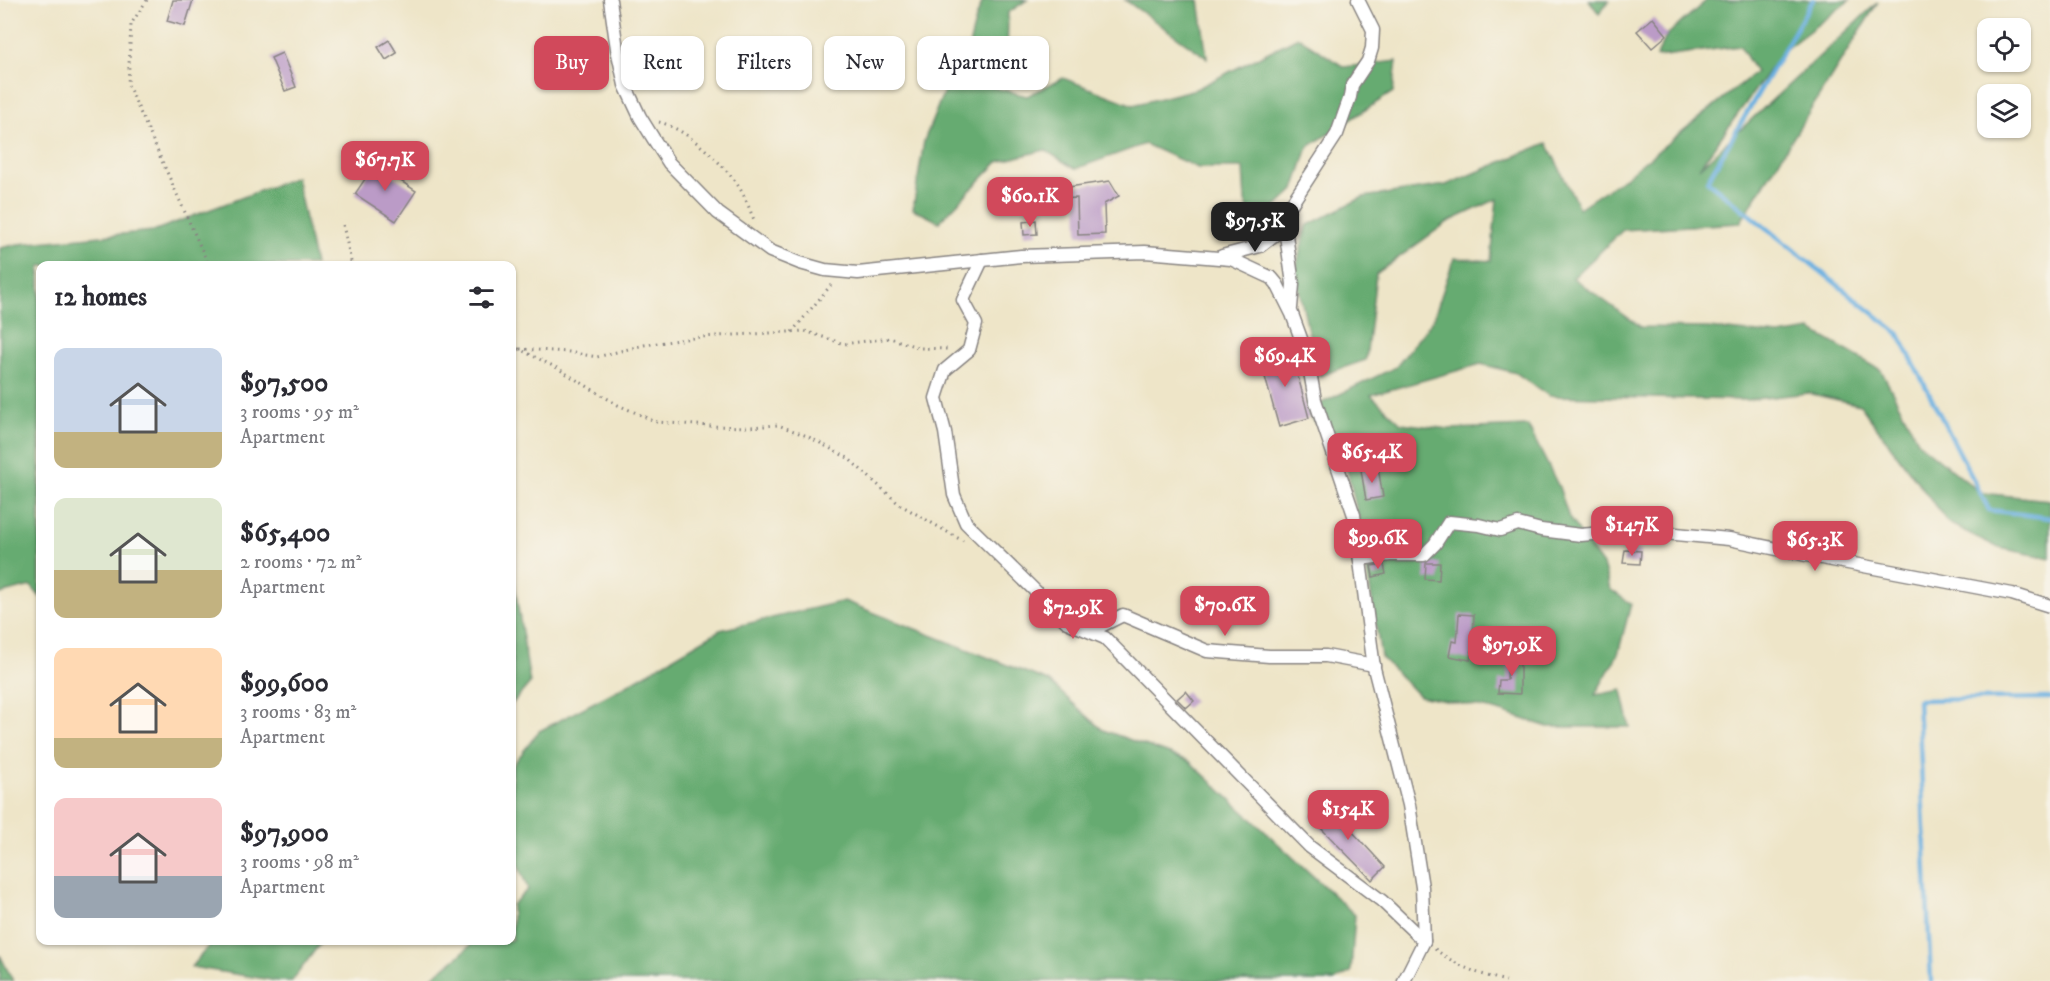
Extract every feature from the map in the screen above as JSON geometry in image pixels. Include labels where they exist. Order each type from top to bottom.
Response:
[{"type":"street","points":[[610,0],[617,49],[626,86],[640,117],[669,163],[718,213],[770,251],[825,270],[858,273],[1021,256],[1145,252],[1231,259],[1272,278],[1278,284],[1307,355],[1315,400],[1354,515],[1374,665],[1408,805],[1422,887],[1424,941],[1404,981]]},
{"type":"street","points":[[1218,258],[1260,246],[1278,232],[1283,217],[1337,134],[1352,86],[1368,61],[1372,48],[1373,30],[1358,0]]},
{"type":"street","points":[[1283,217],[1293,284],[1290,310]]},
{"type":"street","points":[[982,261],[963,300],[976,324],[969,350],[945,370],[936,398],[945,432],[954,495],[966,523],[1067,622],[1105,638],[1310,847],[1382,901],[1424,941]]},
{"type":"street","points":[[1360,559],[1390,555],[1424,555],[1435,544],[1449,522],[1500,530],[1518,524],[1541,530],[1581,535],[1633,530],[1729,539],[2012,594],[2050,606]]},
{"type":"street","points":[[1091,631],[1123,615],[1207,651],[1269,656],[1326,656],[1374,665]]},
{"type":"path","points":[[147,0],[130,24],[128,85],[207,261]]},
{"type":"path","points":[[640,117],[667,124],[694,141],[724,168],[740,189],[756,224]]},
{"type":"path","points":[[344,225],[351,261]]},
{"type":"path","points":[[792,332],[842,272]]},
{"type":"path","points":[[519,349],[569,352],[597,357],[644,345],[700,337],[805,331],[844,344],[890,338],[920,348],[969,350]]},
{"type":"path","points":[[519,349],[557,368],[618,405],[657,422],[709,426],[778,425],[807,436],[848,458],[899,504],[964,542]]},
{"type":"path","points":[[1424,941],[1449,960],[1476,974],[1506,981]]},
{"type":"green space","points":[[983,0],[1027,0],[1008,13],[1008,36],[972,36]]},
{"type":"green space","points":[[1125,0],[1199,0],[1207,58]]},
{"type":"green space","points":[[1589,0],[1609,0],[1599,14]]},
{"type":"green space","points":[[1707,0],[1850,0],[1783,51],[1699,168],[1878,2],[1740,223],[1623,230],[1573,278],[1641,327],[1708,328],[1779,335],[1811,330],[1881,370],[1919,443],[1981,493],[2050,500],[2050,558],[1999,548],[1948,523],[1860,405],[1808,393],[1746,400],[1549,396],[1516,373],[1481,364],[1371,395],[1401,423],[1449,429],[1528,426],[1559,487],[1569,518],[1603,565],[1610,589],[1631,604],[1618,654],[1595,695],[1622,690],[1630,727],[1548,727],[1495,710],[1419,696],[1381,657],[1359,520],[1343,452],[1305,411],[1396,367],[1433,320],[1454,258],[1491,261],[1497,199],[1448,222],[1376,274],[1366,360],[1319,376],[1295,273],[1306,226],[1363,197],[1446,185],[1547,143],[1579,208],[1624,178],[1756,72],[1740,46],[1656,57],[1667,35]]},
{"type":"green space","points":[[1298,37],[1344,67],[1397,61],[1393,92],[1308,147],[1294,190],[1256,226],[1245,201],[1243,168],[1198,168],[1145,144],[1075,169],[1045,150],[998,162],[939,222],[913,209],[924,141],[944,90],[1004,90],[1027,96],[1039,90],[1049,90],[1049,85],[1063,78],[1133,105],[1196,89]]},
{"type":"green space","points":[[296,177],[314,261],[36,261],[36,592],[31,586],[0,594],[0,248],[18,244],[153,231]]},
{"type":"green space","points":[[516,594],[530,683],[516,699]]},
{"type":"green space","points":[[844,601],[1048,681],[1103,730],[1189,761],[1355,915],[1351,972],[1334,981],[427,981],[471,945],[516,945],[516,901],[528,889],[516,860],[516,761],[539,731],[625,686],[720,630]]},
{"type":"green space","points":[[210,945],[319,945],[292,981],[278,981],[191,967]]},
{"type":"green space","points":[[0,955],[13,981],[0,981]]},
{"type":"building","points":[[173,0],[193,0],[185,26],[167,21]]},
{"type":"building","points":[[1653,18],[1667,35],[1652,48],[1637,31]]},
{"type":"building","points":[[389,40],[397,53],[386,60],[378,47]]},
{"type":"building","points":[[282,53],[296,87],[285,91],[271,58]]},
{"type":"building","points":[[375,164],[416,191],[396,221],[355,194]]},
{"type":"building","points":[[1110,181],[1119,196],[1104,204],[1105,234],[1078,235],[1077,198],[1042,200],[1041,191]]},
{"type":"building","points":[[1036,220],[1037,234],[1024,235],[1023,222]]},
{"type":"building","points":[[1291,350],[1309,418],[1279,427],[1260,359]]},
{"type":"building","points":[[1378,467],[1383,497],[1366,500],[1361,470]]},
{"type":"building","points":[[1625,550],[1641,551],[1640,564],[1623,563]]},
{"type":"building","points":[[1426,563],[1440,563],[1439,580],[1425,579]]},
{"type":"building","points":[[1384,564],[1386,574],[1373,577],[1371,566]]},
{"type":"building","points":[[1459,614],[1474,615],[1470,660],[1449,656],[1452,641],[1457,642]]},
{"type":"building","points":[[1508,655],[1520,656],[1520,694],[1498,693],[1499,680],[1507,680]]},
{"type":"building","points":[[1186,691],[1194,701],[1186,708],[1177,699]]},
{"type":"building","points":[[1327,804],[1385,867],[1372,880],[1310,817]]},
{"type":"waterway","points":[[1813,0],[1707,181],[1898,333],[1989,510],[2050,518]]},
{"type":"waterway","points":[[1931,981],[1918,700],[2050,698]]}]
